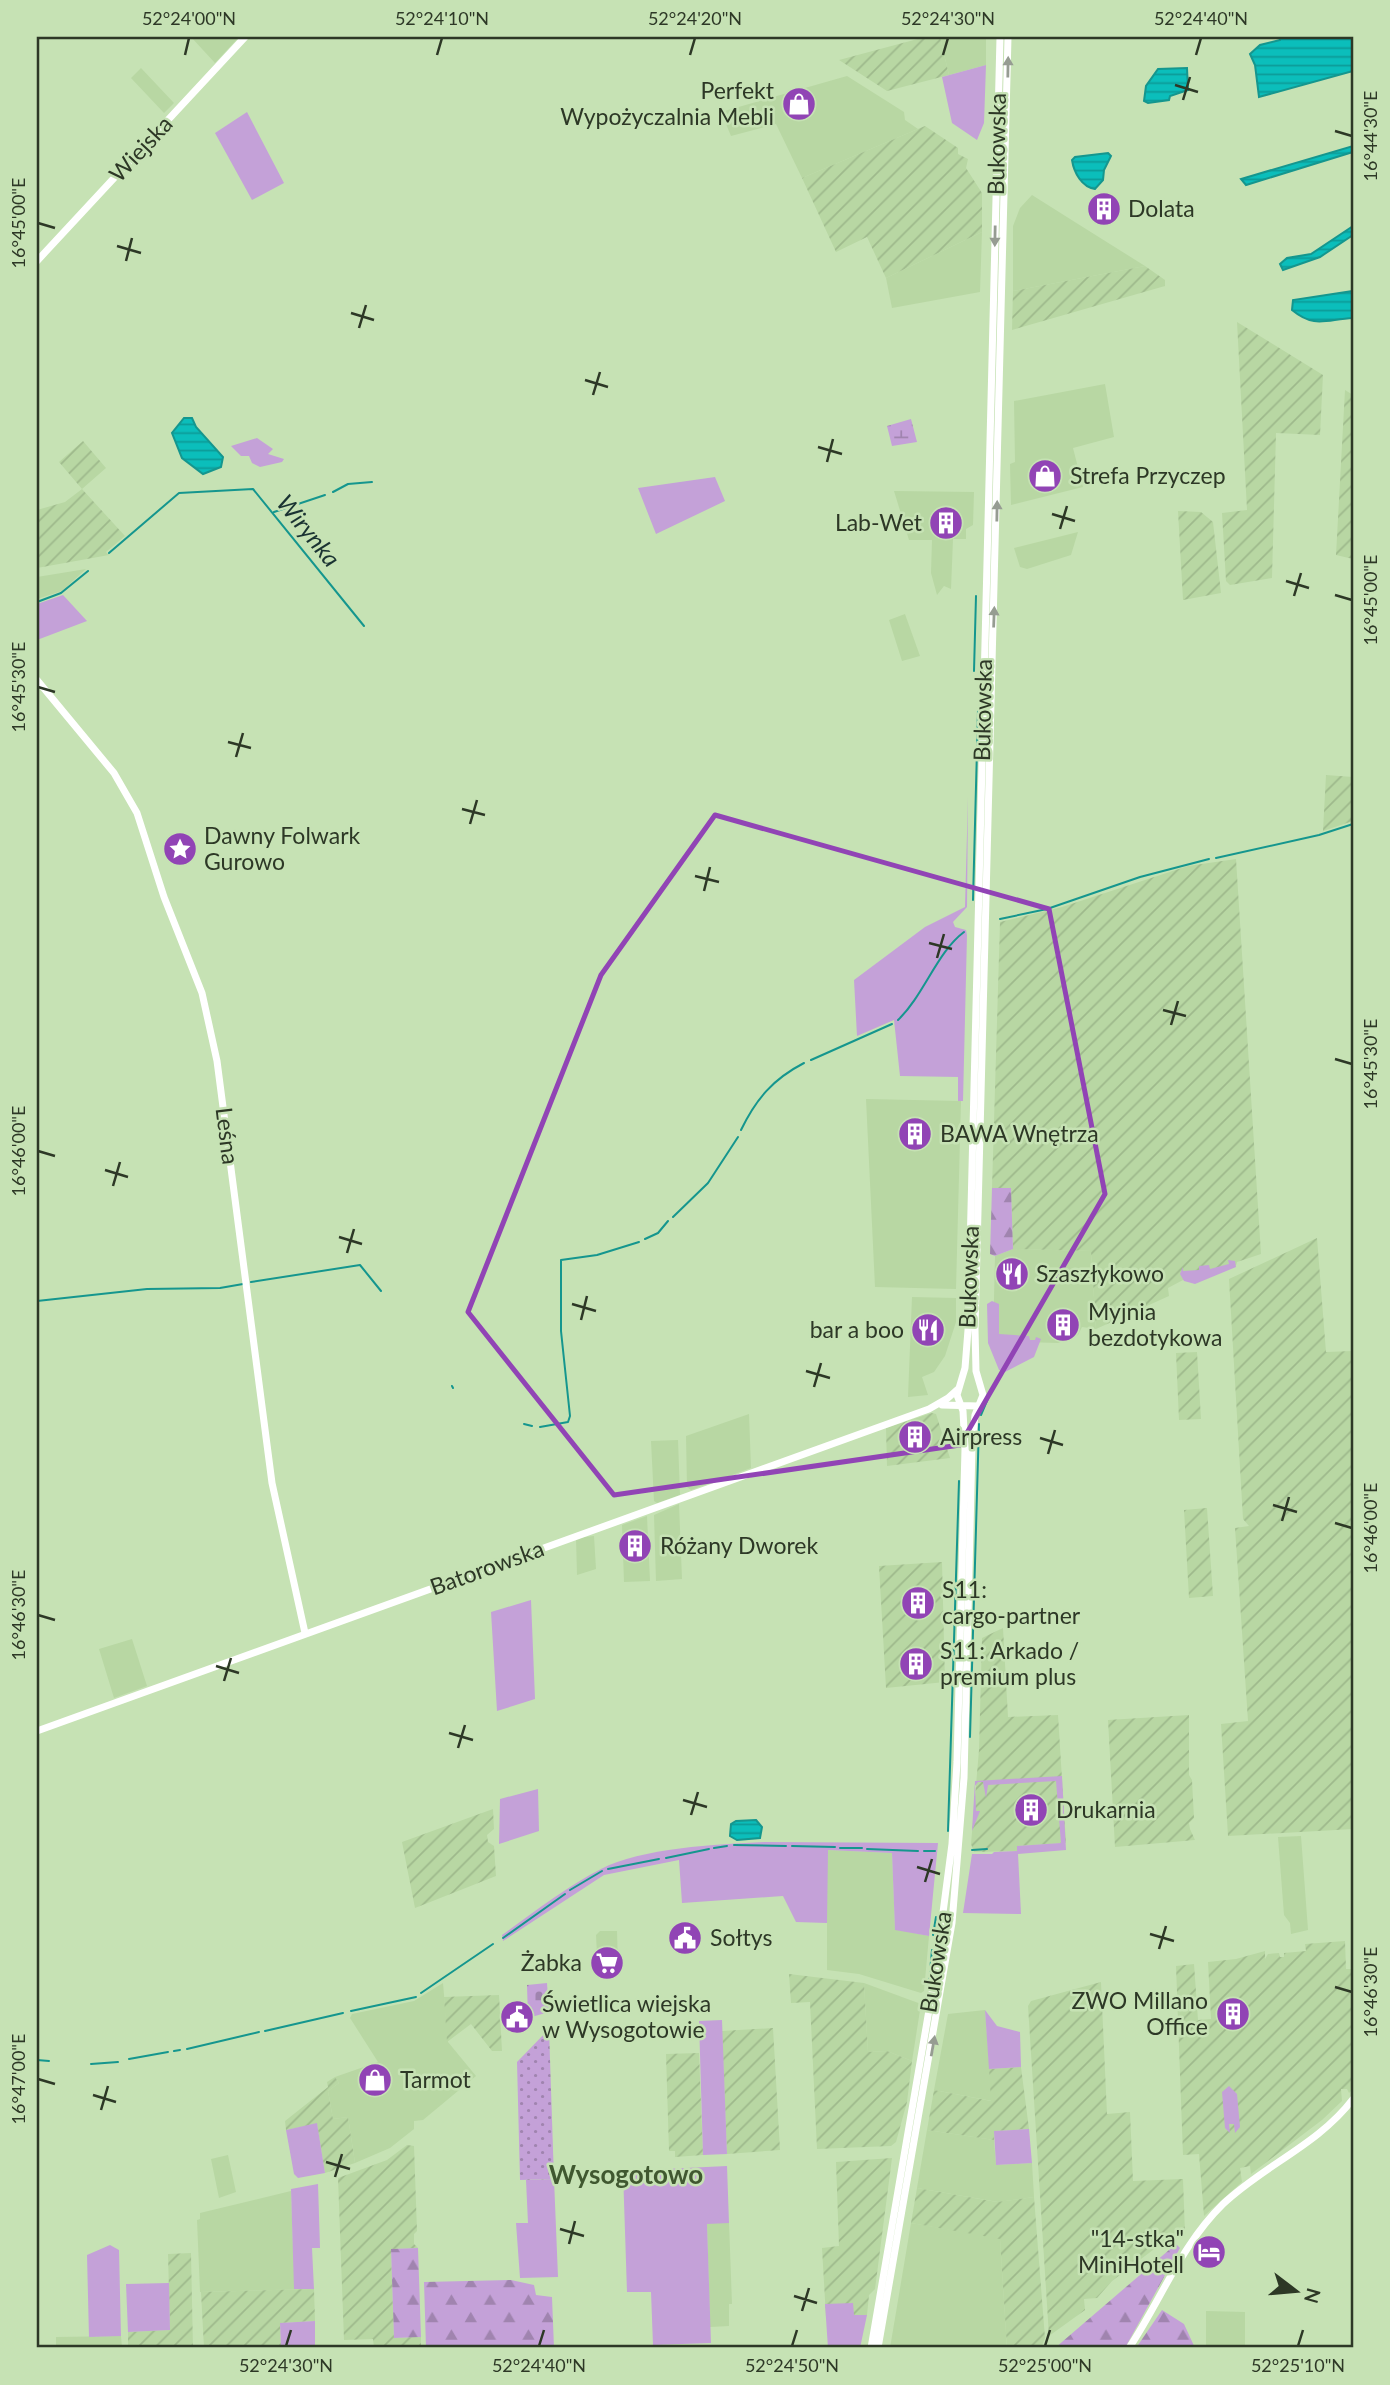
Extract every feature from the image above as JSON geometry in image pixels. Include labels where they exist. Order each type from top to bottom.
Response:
[{"type":"main road","name":"Wiejska","points":[[37,261],[245,37]]},
{"type":"main road","name":"Bukowska","points":[[959,1386],[965,1368],[968,1320],[1000,37]]},
{"type":"main road","name":"Bukowska","points":[[978,1383],[975,1309],[1008,37]]},
{"type":"main road","name":"Leśna","points":[[37,680],[98,751],[127,793],[202,993],[217,1061],[272,1483],[305,1633]]},
{"type":"main road","points":[[967,1379],[978,1383],[983,1395],[978,1406],[962,1404],[958,1397],[959,1386],[967,1379]]},
{"type":"main road","name":"Batorowska","points":[[938,1405],[959,1386]]},
{"type":"main road","name":"Bukowska","points":[[871,2348],[939,1951],[953,1836],[965,1475],[962,1404]]},
{"type":"main road","name":"Batorowska","points":[[37,1731],[938,1405],[962,1404]]},
{"type":"main road","name":"Bukowska","points":[[878,2348],[952,1923],[964,1778],[972,1457],[978,1406]]},
{"type":"main road","points":[[1129,2348],[1202,2227],[1226,2201],[1332,2124],[1353,2099]]},
{"type":"highlighted area","points":[[715,815],[1049,909],[1105,1194],[960,1445],[614,1495],[468,1312],[601,975]]},
{"type":"shaded area","points":[[191,37],[239,37],[215,63]]},
{"type":"shaded area","points":[[925,37],[940,37],[949,75],[887,91],[839,60]]},
{"type":"shaded area","points":[[940,37],[986,37],[986,65],[949,75]]},
{"type":"shaded area","points":[[141,68],[174,103],[164,113],[131,78]]},
{"type":"shaded area","points":[[847,76],[904,112],[905,120],[918,129],[802,178],[776,124],[731,136],[721,112]]},
{"type":"shaded area","points":[[925,126],[958,148],[958,154],[968,159],[966,168],[982,193],[982,232],[886,278],[867,237],[836,252],[802,178]]},
{"type":"shaded area","points":[[1032,195],[1145,266],[1013,291],[1013,226],[1020,208]]},
{"type":"shaded area","points":[[982,232],[980,292],[892,308],[886,278]]},
{"type":"shaded area","points":[[1145,266],[1165,280],[1165,286],[1012,330],[1013,291]]},
{"type":"shaded area","points":[[1237,322],[1323,375],[1320,435],[1276,433],[1272,578],[1230,585],[1226,581],[1222,513],[1247,510]]},
{"type":"shaded area","points":[[1105,384],[1114,437],[1073,448],[1083,487],[1011,505],[1010,464],[1015,462],[1014,401]]},
{"type":"shaded area","points":[[1345,390],[1353,395],[1353,559],[1336,555]]},
{"type":"shaded area","points":[[83,441],[106,468],[82,489],[59,462]]},
{"type":"shaded area","points":[[82,489],[125,536],[106,552],[109,555],[37,568],[37,510],[65,502]]},
{"type":"shaded area","points":[[894,491],[974,492],[973,525],[966,529],[966,539],[953,539],[951,589],[944,586],[937,595],[931,573],[932,540],[909,540]]},
{"type":"shaded area","points":[[1178,511],[1201,512],[1213,522],[1221,593],[1183,600]]},
{"type":"shaded area","points":[[1078,532],[1071,555],[1027,569],[1020,567],[1014,548]]},
{"type":"shaded area","points":[[86,569],[62,591],[37,599],[37,577]]},
{"type":"shaded area","points":[[905,614],[920,656],[902,661],[889,620]]},
{"type":"shaded area","points":[[1326,775],[1353,777],[1353,821],[1323,831]]},
{"type":"shaded area","points":[[1236,859],[1261,1254],[1237,1262],[1236,1265],[1183,1280],[1168,1288],[1169,1296],[1096,1329],[1091,1251],[1013,1249],[1011,1188],[992,1188],[1000,922],[1062,907],[1188,866]]},
{"type":"shaded area","points":[[866,1099],[961,1101],[956,1289],[875,1287]]},
{"type":"shaded area","points":[[1317,1238],[1326,1352],[1353,1351],[1353,1829],[1228,1836],[1221,1724],[1248,1721],[1235,1528],[1249,1526],[1243,1519],[1229,1279]]},
{"type":"shaded area","points":[[1013,1249],[1091,1251],[1096,1329],[1082,1327],[1078,1335],[1058,1343],[993,1341],[995,1256]]},
{"type":"shaded area","points":[[912,1297],[956,1298],[956,1322],[945,1356],[934,1372],[922,1377],[928,1395],[908,1397]]},
{"type":"shaded area","points":[[1197,1352],[1201,1419],[1179,1420],[1176,1353]]},
{"type":"shaded area","points":[[749,1414],[751,1468],[691,1490],[687,1487],[686,1436]]},
{"type":"shaded area","name":"Airpress","points":[[936,1414],[950,1458],[887,1466],[886,1428]]},
{"type":"shaded area","points":[[678,1440],[680,1495],[657,1503],[654,1501],[651,1441]]},
{"type":"shaded area","points":[[679,1504],[682,1579],[656,1581],[654,1515]]},
{"type":"shaded area","points":[[1207,1508],[1213,1596],[1189,1598],[1184,1510]]},
{"type":"shaded area","name":"Różany Dworek","points":[[647,1516],[650,1581],[624,1582],[622,1525]]},
{"type":"shaded area","points":[[594,1536],[596,1569],[577,1575],[576,1538]]},
{"type":"shaded area","points":[[942,1562],[945,1682],[886,1688],[879,1566]]},
{"type":"shaded area","points":[[1003,1628],[1008,1717],[1058,1715],[1066,1843],[1017,1846],[1017,1851],[974,1852],[971,1844],[979,1750],[982,1638]]},
{"type":"shaded area","points":[[132,1639],[147,1686],[114,1698],[99,1649]]},
{"type":"shaded area","points":[[1189,1715],[1189,1775],[1192,1780],[1194,1818],[1189,1823],[1195,1840],[1115,1847],[1108,1720]]},
{"type":"shaded area","points":[[493,1809],[494,1829],[487,1835],[488,1842],[494,1846],[496,1876],[415,1908],[402,1842]]},
{"type":"shaded area","points":[[1301,1836],[1308,1930],[1291,1934],[1290,1923],[1284,1915],[1278,1837]]},
{"type":"shaded area","points":[[827,1850],[892,1853],[895,1929],[929,1936],[924,1991],[921,1993],[859,1974],[827,1970]]},
{"type":"shaded area","points":[[600,1931],[617,1931],[618,1967],[598,1974],[596,1935]]},
{"type":"shaded area","points":[[1345,1941],[1346,1969],[1353,1969],[1353,2089],[1349,2093],[1347,2089],[1341,2089],[1342,2101],[1322,2120],[1251,2174],[1250,2166],[1240,2168],[1242,2182],[1204,2216],[1199,2154],[1183,2155],[1176,1966],[1194,1964],[1198,2020],[1211,2019],[1208,1962],[1236,1959],[1265,1951],[1265,1959],[1268,1954],[1279,1953],[1280,1957],[1284,1957],[1284,1953],[1306,1951],[1305,1944]]},
{"type":"shaded area","points":[[789,1974],[864,1983],[868,2052],[887,2051],[912,2061],[907,2102],[896,2142],[891,2146],[817,2149],[810,2002],[791,2003]]},
{"type":"shaded area","points":[[1101,1982],[1107,2114],[1130,2112],[1133,2181],[1183,2179],[1185,2233],[1178,2231],[1112,2281],[1097,2298],[1084,2299],[1085,2310],[1049,2336],[1028,2006],[1031,2001]]},
{"type":"shaded area","name":"Tarmot","points":[[443,1983],[448,2042],[476,2076],[423,2120],[414,2121],[414,2129],[390,2148],[355,2163],[348,2117],[333,2119],[328,2091],[339,2083],[335,2077],[378,2062],[350,2018],[352,2014],[414,2001]]},
{"type":"shaded area","points":[[864,1983],[921,2004],[912,2061],[887,2051],[868,2052]]},
{"type":"shaded area","points":[[499,1995],[502,2051],[492,2051],[471,2024],[447,2042],[444,1997]]},
{"type":"shaded area","points":[[985,2010],[992,2101],[934,2090],[948,2014]]},
{"type":"shaded area","points":[[773,2028],[780,2150],[727,2154],[722,2031]]},
{"type":"shaded area","points":[[699,2053],[703,2155],[675,2157],[675,2151],[669,2151],[666,2054]]},
{"type":"shaded area","points":[[1021,2067],[1029,2129],[995,2131],[994,2140],[927,2130],[934,2090],[991,2101],[989,2069]]},
{"type":"shaded area","points":[[335,2077],[339,2083],[328,2091],[333,2119],[348,2117],[355,2163],[325,2173],[317,2124],[286,2130],[285,2121],[328,2087],[327,2082]]},
{"type":"shaded area","points":[[927,2130],[994,2140],[996,2165],[1032,2163],[1034,2197],[998,2202],[917,2188]]},
{"type":"shaded area","points":[[407,2145],[414,2146],[417,2231],[414,2234],[414,2244],[418,2248],[391,2249],[394,2338],[421,2337],[421,2348],[374,2348],[373,2339],[344,2340],[338,2178],[387,2160]]},
{"type":"shaded area","points":[[228,2155],[236,2192],[219,2198],[211,2159]]},
{"type":"shaded area","points":[[892,2158],[875,2289],[869,2295],[867,2315],[826,2317],[822,2248],[839,2246],[836,2162]]},
{"type":"shaded area","points":[[917,2188],[997,2202],[1034,2197],[1045,2338],[1041,2348],[1007,2348],[1000,2239],[911,2223]]},
{"type":"shaded area","points":[[291,2191],[293,2248],[314,2289],[200,2292],[197,2220],[200,2219],[200,2213]]},
{"type":"shaded area","points":[[707,2223],[729,2223],[732,2304],[729,2304],[729,2326],[710,2327]]},
{"type":"shaded area","points":[[911,2223],[1000,2238],[1007,2348],[890,2348]]},
{"type":"shaded area","points":[[191,2253],[193,2348],[128,2348],[128,2332],[170,2330],[168,2254]]},
{"type":"shaded area","points":[[314,2289],[315,2321],[280,2323],[281,2348],[204,2348],[201,2292]]},
{"type":"shaded area","points":[[1206,2311],[1245,2312],[1245,2348],[1206,2348]]},
{"type":"shaded area","points":[[121,2336],[122,2348],[56,2348],[56,2337]]},
{"type":"green space","points":[[986,65],[984,123],[977,140],[952,123],[942,77]]},
{"type":"green space","points":[[247,112],[284,183],[252,200],[215,133]]},
{"type":"green space","points":[[911,419],[917,442],[892,446],[887,426]]},
{"type":"green space","points":[[257,438],[273,449],[268,454],[284,459],[282,462],[260,467],[252,463],[249,456],[241,456],[231,446]]},
{"type":"green space","points":[[715,477],[725,501],[656,534],[638,488]]},
{"type":"green space","points":[[63,595],[87,621],[37,640],[37,604]]},
{"type":"green space","points":[[968,797],[967,907],[953,922],[955,927],[966,930],[967,935],[963,1101],[958,1101],[958,1077],[900,1076],[894,1020],[857,1036],[854,980],[925,927],[965,907]]},
{"type":"green space","points":[[992,1188],[1011,1188],[1013,1249],[995,1256],[990,1254]]},
{"type":"green space","points":[[1228,1260],[1235,1261],[1236,1267],[1195,1284],[1184,1281],[1180,1274],[1183,1267],[1183,1271],[1199,1270],[1199,1266],[1209,1265],[1210,1269],[1229,1264]]},
{"type":"green space","points":[[992,1301],[999,1304],[999,1334],[1029,1336],[1030,1340],[1035,1340],[1036,1337],[1041,1339],[1034,1357],[1005,1372],[999,1370],[988,1343],[987,1304]]},
{"type":"green space","points":[[531,1600],[535,1699],[497,1711],[491,1612]]},
{"type":"green space","points":[[1062,1776],[1066,1850],[1018,1854],[1021,1914],[963,1913],[972,1854],[1017,1851],[1017,1846],[1061,1843],[1056,1781],[988,1785],[986,1798],[983,1782],[978,1782],[975,1786],[976,1811],[980,1811],[972,1831],[975,1781]]},
{"type":"green space","points":[[538,1789],[539,1831],[499,1844],[500,1799]]},
{"type":"green space","points":[[766,1842],[938,1843],[929,1936],[895,1930],[892,1853],[828,1850],[827,1923],[796,1922],[783,1896],[682,1903],[679,1860],[604,1875],[503,1941],[502,1935],[550,1900],[588,1876],[618,1862],[681,1848]]},
{"type":"green space","points":[[547,1983],[549,2012],[528,2018],[527,1985]]},
{"type":"green space","points":[[985,2010],[997,2026],[1020,2032],[1021,2067],[989,2069]]},
{"type":"green space","points":[[722,2020],[727,2154],[703,2155],[699,2021]]},
{"type":"green space","points":[[549,2029],[554,2179],[520,2180],[517,2062]]},
{"type":"green space","points":[[1229,2086],[1237,2094],[1240,2127],[1235,2133],[1234,2124],[1229,2124],[1230,2133],[1225,2128],[1222,2092]]},
{"type":"green space","points":[[317,2123],[325,2173],[298,2178],[294,2174],[286,2130]]},
{"type":"green space","points":[[1029,2129],[1032,2163],[996,2165],[994,2131]]},
{"type":"green space","points":[[727,2166],[729,2223],[707,2224],[711,2343],[653,2345],[651,2292],[627,2292],[623,2171]]},
{"type":"green space","points":[[554,2179],[558,2277],[520,2278],[516,2223],[528,2223],[526,2180]]},
{"type":"green space","points":[[318,2184],[320,2248],[312,2248],[314,2289],[294,2289],[291,2189]]},
{"type":"green space","points":[[1176,2244],[1180,2248],[1125,2348],[1055,2348]]},
{"type":"green space","points":[[110,2245],[119,2250],[121,2336],[89,2337],[87,2255]]},
{"type":"green space","points":[[418,2248],[421,2337],[394,2338],[391,2249]]},
{"type":"green space","points":[[511,2280],[534,2285],[536,2295],[552,2297],[554,2348],[426,2348],[424,2282]]},
{"type":"green space","points":[[169,2283],[170,2330],[128,2332],[126,2284]]},
{"type":"green space","points":[[853,2303],[854,2315],[867,2315],[860,2348],[828,2348],[825,2304]]},
{"type":"green space","points":[[1162,2310],[1184,2324],[1195,2348],[1136,2348]]},
{"type":"green space","points":[[315,2321],[315,2348],[281,2348],[280,2323]]},
{"type":"water","points":[[1280,37],[1353,37],[1353,71],[1259,97],[1255,65],[1250,54],[1260,45],[1280,40]]},
{"type":"water","points":[[1187,68],[1188,90],[1170,96],[1169,100],[1148,103],[1144,101],[1146,86],[1158,69]]},
{"type":"water","points":[[1353,146],[1353,152],[1246,185],[1241,179]]},
{"type":"water","points":[[1108,153],[1111,156],[1104,170],[1103,180],[1095,189],[1090,188],[1077,174],[1072,160],[1075,157]]},
{"type":"water","points":[[1353,226],[1353,235],[1320,257],[1283,270],[1280,264],[1287,258],[1311,254]]},
{"type":"water","points":[[1353,291],[1353,318],[1321,322],[1300,316],[1292,310],[1293,300]]},
{"type":"water","points":[[184,418],[192,418],[196,427],[223,457],[221,467],[203,474],[182,458],[172,433]]},
{"type":"water","points":[[756,1820],[762,1827],[760,1838],[737,1840],[730,1836],[731,1824],[736,1821]]},
{"type":"waterway","points":[[333,492],[348,484],[372,482]]},
{"type":"waterway","name":"Wirynka","points":[[109,553],[179,493],[253,489],[364,626]]},
{"type":"waterway","points":[[274,512],[325,495]]},
{"type":"waterway","name":"Wirynka","points":[[37,602],[61,593],[88,571]]},
{"type":"waterway","points":[[974,671],[976,596]]},
{"type":"waterway","points":[[973,900],[978,711]]},
{"type":"waterway","points":[[1216,858],[1319,835],[1353,824]]},
{"type":"waterway","points":[[1000,919],[1047,909],[1140,877],[1209,859]]},
{"type":"waterway","points":[[898,1020],[954,940],[964,932]]},
{"type":"waterway","points":[[811,1060],[892,1024]]},
{"type":"waterway","points":[[741,1130],[766,1091],[804,1063]]},
{"type":"waterway","points":[[673,1217],[708,1183],[738,1137]]},
{"type":"waterway","points":[[645,1239],[658,1233],[668,1221]]},
{"type":"waterway","points":[[540,1427],[568,1422],[570,1416],[561,1331],[561,1260],[597,1255],[639,1242]]},
{"type":"waterway","points":[[251,1282],[360,1265],[381,1291]]},
{"type":"waterway","points":[[37,1301],[147,1289],[220,1288],[243,1284]]},
{"type":"waterway","points":[[981,1415],[989,1396]]},
{"type":"waterway","points":[[524,1424],[532,1426]]},
{"type":"waterway","points":[[970,1737],[979,1424]]},
{"type":"waterway","points":[[948,1831],[959,1481]]},
{"type":"waterway","points":[[734,1845],[786,1846]]},
{"type":"waterway","points":[[714,1848],[727,1846]]},
{"type":"waterway","points":[[792,1846],[835,1847]]},
{"type":"waterway","points":[[840,1848],[862,1848]]},
{"type":"waterway","points":[[666,1858],[709,1849]]},
{"type":"waterway","points":[[867,1849],[918,1851]]},
{"type":"waterway","points":[[972,1850],[987,1849]]},
{"type":"waterway","points":[[924,1851],[935,1851]]},
{"type":"waterway","points":[[608,1869],[659,1859]]},
{"type":"waterway","points":[[570,1890],[602,1871]]},
{"type":"waterway","points":[[503,1938],[565,1894]]},
{"type":"waterway","points":[[933,1935],[936,1917]]},
{"type":"waterway","points":[[421,1993],[493,1944]]},
{"type":"waterway","points":[[929,1983],[932,1950]]},
{"type":"waterway","points":[[351,2011],[416,1997]]},
{"type":"waterway","points":[[265,2031],[343,2013]]},
{"type":"waterway","points":[[187,2049],[259,2032]]},
{"type":"waterway","points":[[174,2051],[180,2050]]},
{"type":"waterway","points":[[129,2059],[168,2052]]},
{"type":"waterway","points":[[37,2060],[49,2061]]},
{"type":"waterway","points":[[91,2064],[118,2062]]},
{"type":"place","name":"Perfekt Wypożyczalnia Mebli","points":[[799,104]]},
{"type":"place","name":"Dolata","points":[[1104,209]]},
{"type":"place","name":"Strefa Przyczep","points":[[1045,476]]},
{"type":"place","name":"Lab-Wet","points":[[946,523]]},
{"type":"place","name":"Dawny Folwark Gurowo","points":[[180,849]]},
{"type":"place","name":"BAWA Wnętrza","points":[[915,1134]]},
{"type":"place","name":"Szaszłykowo","points":[[1012,1274]]},
{"type":"place","name":"Myjnia bezdotykowa","points":[[1063,1325]]},
{"type":"place","name":"bar a boo","points":[[928,1330]]},
{"type":"place","name":"Airpress","points":[[915,1437]]},
{"type":"place","name":"Różany Dworek","points":[[635,1546]]},
{"type":"place","name":"S11: cargo-partner","points":[[918,1603]]},
{"type":"place","name":"S11: Arkado / premium plus","points":[[916,1664]]},
{"type":"place","name":"Drukarnia","points":[[1031,1810]]},
{"type":"place","name":"Sołtys","points":[[685,1938]]},
{"type":"place","name":"Żabka","points":[[607,1963]]},
{"type":"place","name":"ZWO Millano Office","points":[[1233,2014]]},
{"type":"place","name":"Świetlica wiejska w Wysogotowie","points":[[517,2017]]},
{"type":"place","name":"Tarmot","points":[[375,2080]]},
{"type":"place","name":"\"14-stka\" MiniHotell","points":[[1209,2252]]},
{"type":"district","name":"Wysogotowo","points":[[626,2175]]}]
